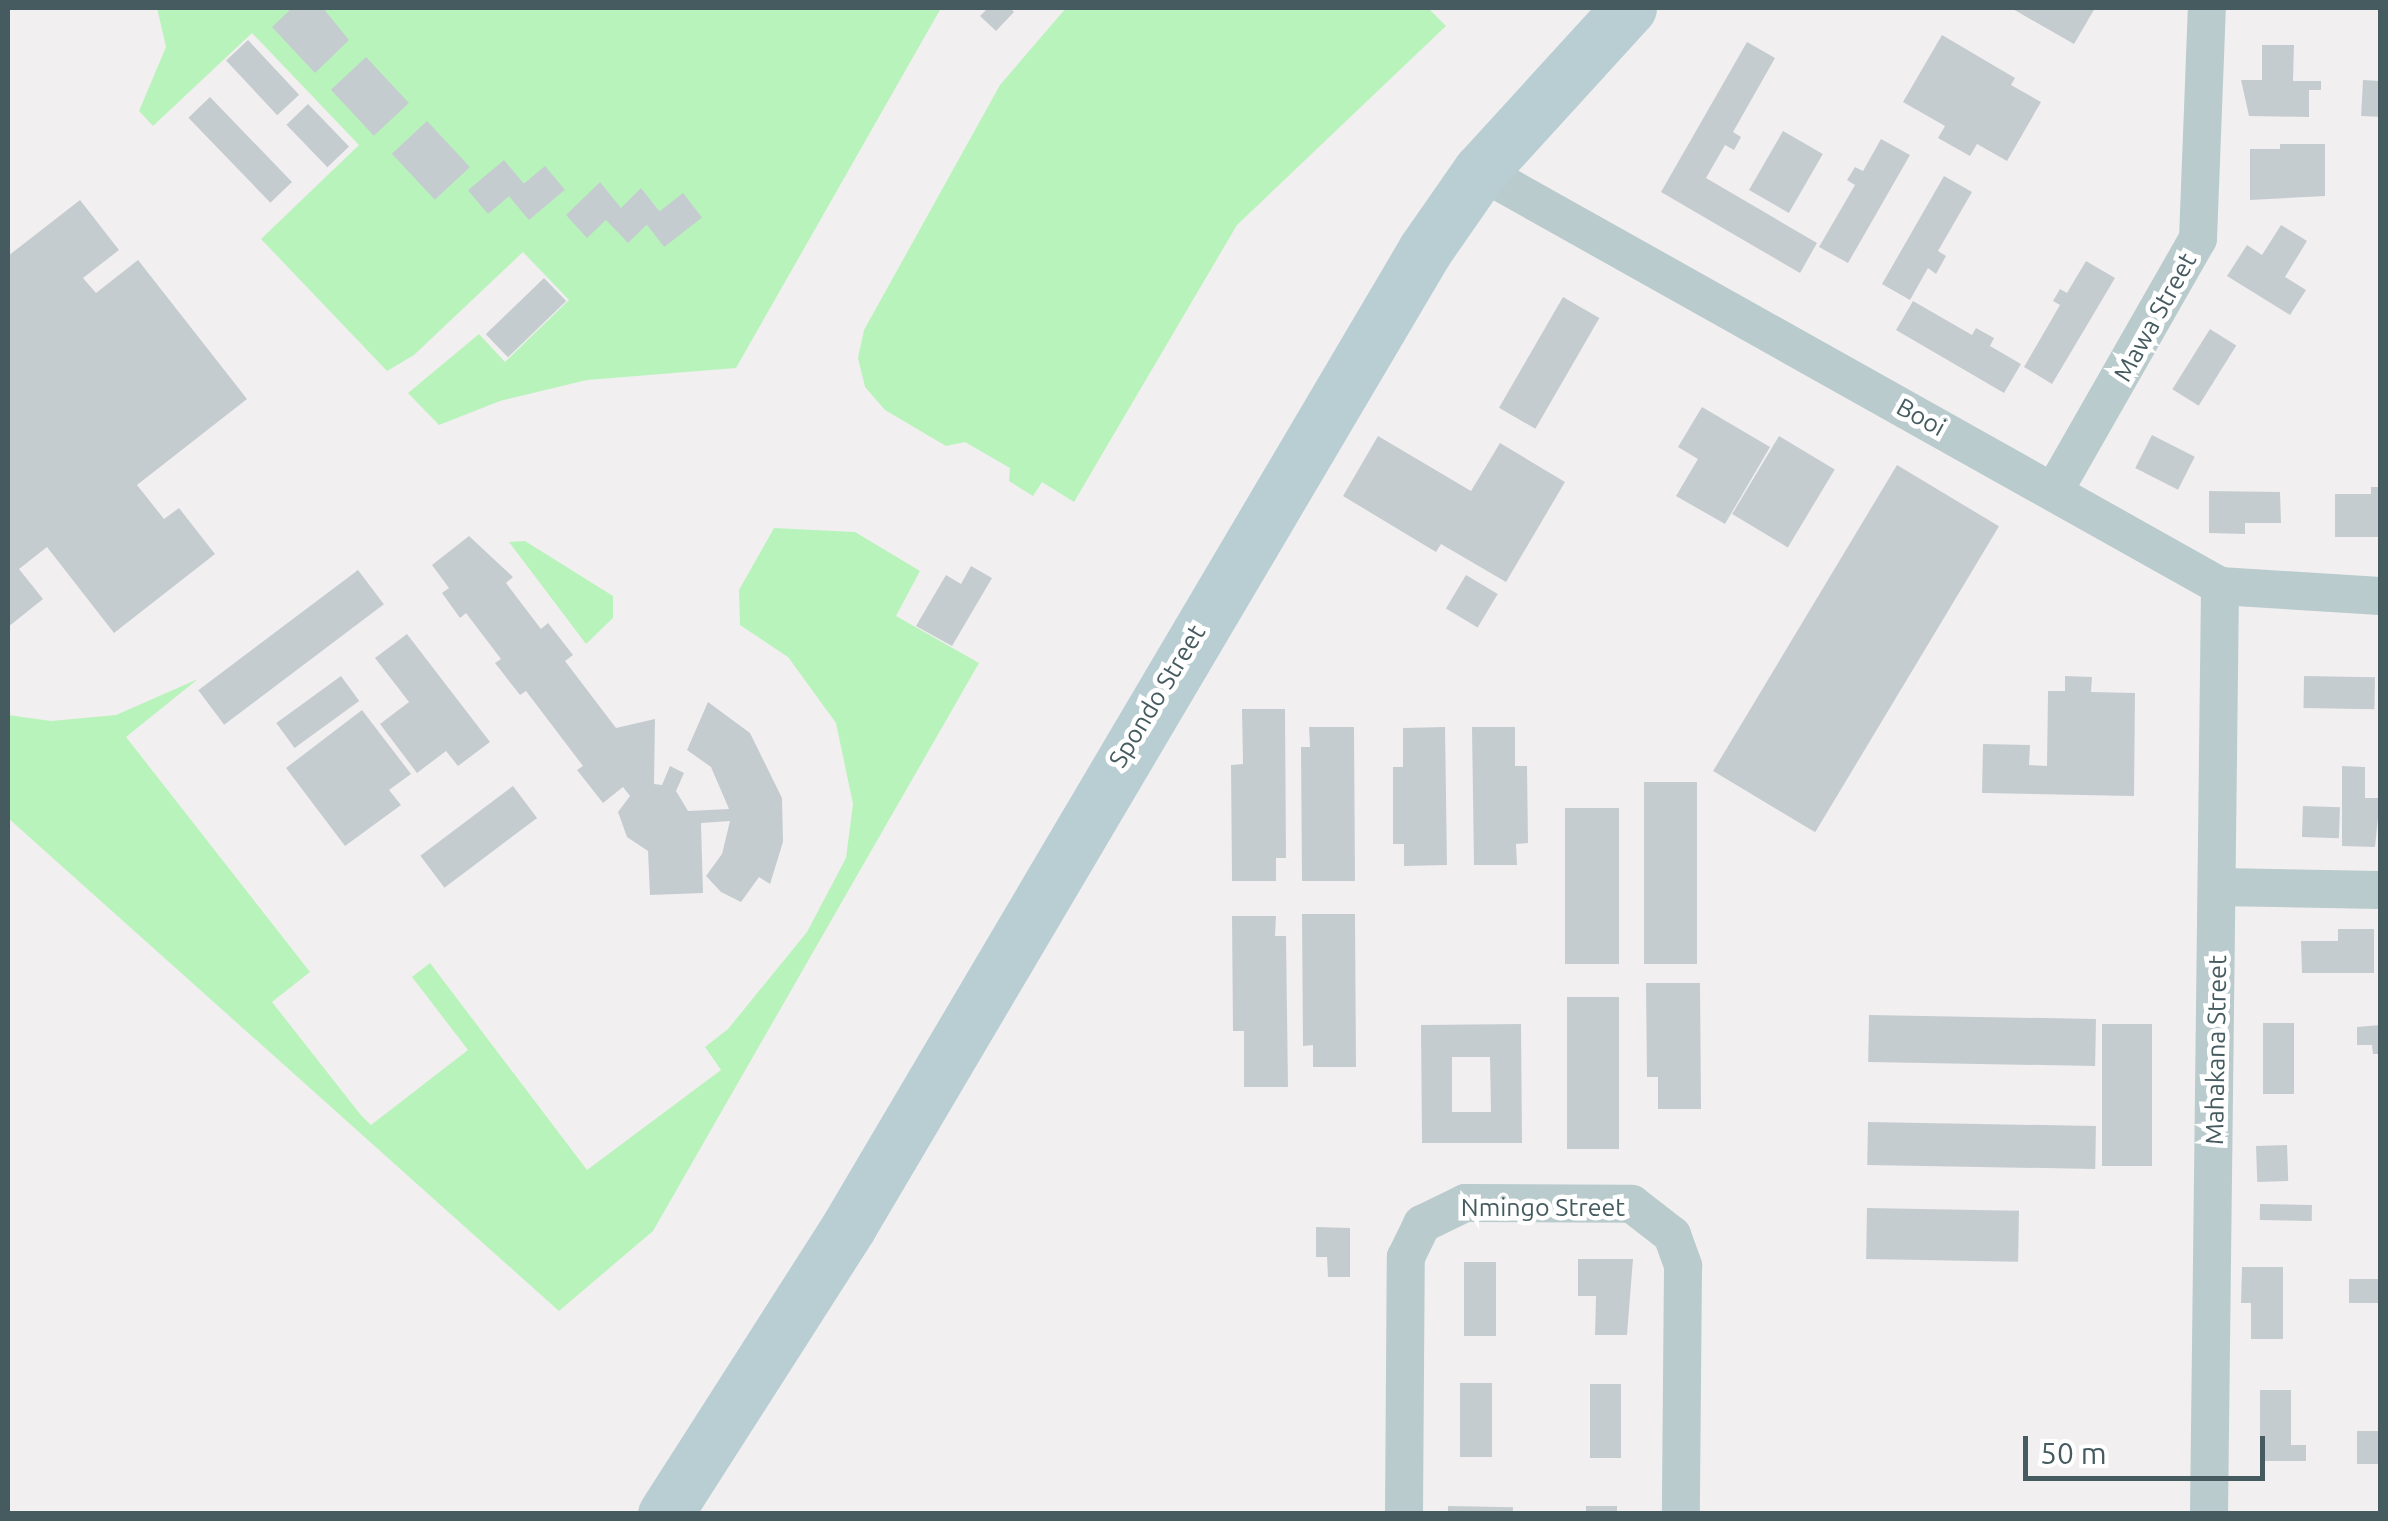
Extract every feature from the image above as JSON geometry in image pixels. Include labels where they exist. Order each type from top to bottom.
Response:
[{"type":"main road","name":"Spondo Street","points":[[665,1514],[848,1226],[1331,402],[1480,171],[1630,8]]},
{"type":"main road","name":"Spondo Street","points":[[629,1514],[728,1415]]},
{"type":"street","name":"Mawa Street","points":[[2054,491],[2198,239],[2207,8]]},
{"type":"street","name":"Booi","points":[[1480,171],[2220,586],[2380,596]]},
{"type":"street","name":"Mahakana Street","points":[[2209,1514],[2220,586]]},
{"type":"street","points":[[2219,886],[2380,890]]},
{"type":"street","name":"Nmingo Street","points":[[1404,1514],[1406,1257],[1412,1238],[1438,1212],[1483,1203],[1632,1204],[1672,1235],[1684,1266],[1681,1514]]},
{"type":"green space","points":[[157,8],[941,8],[736,368],[587,380],[500,401],[439,425],[408,393],[479,334],[505,362],[569,300],[523,252],[414,355],[387,371],[261,239],[359,145],[252,33],[153,126],[139,111],[166,47]]},
{"type":"green space","points":[[1066,8],[1428,8],[1446,26],[1237,225],[1074,502],[1042,482],[1033,496],[1009,481],[1010,468],[965,442],[946,446],[885,410],[865,387],[858,358],[864,330],[1000,85]]},
{"type":"green space","points":[[774,528],[855,532],[920,571],[896,616],[979,663],[653,1231],[559,1311],[8,818],[8,715],[51,721],[116,715],[198,679],[126,737],[310,972],[272,1002],[360,1114],[371,1125],[468,1050],[412,977],[430,963],[587,1170],[721,1070],[705,1047],[728,1029],[807,932],[846,858],[853,804],[836,723],[788,657],[740,625],[739,590]]},
{"type":"green space","points":[[525,541],[613,596],[613,618],[586,644],[509,542]]},
{"type":"building","points":[[292,8],[323,8],[349,40],[315,73],[272,27]]},
{"type":"building","points":[[988,8],[1010,8],[1014,12],[996,31],[980,16]]},
{"type":"building","points":[[2011,8],[2095,8],[2074,44]]},
{"type":"building","points":[[1942,35],[2015,78],[2011,85],[2041,102],[2007,161],[1977,144],[1970,156],[1938,138],[1945,126],[1903,102]]},
{"type":"building","points":[[248,40],[299,95],[277,115],[226,60]]},
{"type":"building","points":[[1747,42],[1775,58],[1733,132],[1741,137],[1734,150],[1725,145],[1706,178],[1817,243],[1800,273],[1661,192]]},
{"type":"building","points":[[2262,45],[2294,45],[2293,81],[2321,81],[2321,90],[2309,90],[2309,117],[2249,116],[2241,80],[2262,80]]},
{"type":"building","points":[[366,57],[409,103],[374,136],[331,90]]},
{"type":"building","points":[[2363,80],[2380,81],[2378,117],[2361,116]]},
{"type":"building","points":[[210,97],[292,182],[270,203],[188,118]]},
{"type":"building","points":[[308,104],[349,146],[327,167],[286,125]]},
{"type":"building","points":[[427,121],[470,167],[435,200],[392,154]]},
{"type":"building","points":[[1783,131],[1823,154],[1789,213],[1749,190]]},
{"type":"building","points":[[1881,139],[1910,155],[1848,263],[1819,247],[1855,185],[1847,180],[1855,167],[1863,171]]},
{"type":"building","points":[[2280,144],[2325,144],[2325,196],[2250,200],[2250,149],[2280,149]]},
{"type":"building","points":[[504,160],[524,184],[488,214],[468,190]]},
{"type":"building","points":[[545,166],[565,190],[529,220],[509,196]]},
{"type":"building","points":[[1944,176],[1972,192],[1938,251],[1946,256],[1936,274],[1928,268],[1910,300],[1882,284]]},
{"type":"building","points":[[600,182],[621,208],[641,188],[660,212],[628,243],[606,220],[587,238],[566,215]]},
{"type":"building","points":[[683,193],[702,217],[664,247],[645,223]]},
{"type":"building","points":[[80,200],[119,250],[83,278],[96,293],[138,260],[247,399],[137,485],[164,519],[179,508],[215,554],[114,633],[47,547],[19,569],[43,599],[8,627],[8,256]]},
{"type":"building","points":[[2281,225],[2307,241],[2285,277],[2306,290],[2290,315],[2227,276],[2247,245],[2262,255]]},
{"type":"building","points":[[2086,261],[2115,278],[2052,384],[2024,367],[2060,305],[2053,301],[2060,289],[2067,293]]},
{"type":"building","points":[[544,278],[566,301],[508,357],[486,334]]},
{"type":"building","points":[[1563,297],[1599,318],[1535,429],[1499,408]]},
{"type":"building","points":[[1913,301],[1972,335],[1976,328],[1994,338],[1990,346],[2021,364],[2004,393],[1896,330]]},
{"type":"building","points":[[2210,329],[2236,345],[2199,406],[2172,389]]},
{"type":"building","points":[[1702,407],[1770,447],[1725,524],[1676,496],[1698,459],[1678,447]]},
{"type":"building","points":[[2152,435],[2195,457],[2178,490],[2135,468]]},
{"type":"building","points":[[1378,436],[1471,491],[1500,443],[1565,482],[1506,582],[1441,544],[1436,552],[1343,496]]},
{"type":"building","points":[[1779,436],[1835,469],[1788,547],[1732,514]]},
{"type":"building","points":[[1897,465],[1999,526],[1815,832],[1713,771]]},
{"type":"building","points":[[2371,487],[2380,487],[2380,537],[2335,537],[2335,494],[2371,494]]},
{"type":"building","points":[[2209,491],[2280,492],[2281,523],[2245,523],[2245,534],[2209,533]]},
{"type":"building","points":[[469,536],[513,577],[506,583],[541,629],[548,623],[573,655],[565,661],[616,728],[655,719],[654,784],[662,785],[670,766],[684,773],[676,791],[688,811],[729,809],[711,767],[687,750],[708,702],[750,733],[782,798],[783,842],[770,884],[759,877],[741,902],[721,892],[706,876],[722,854],[730,821],[701,823],[703,893],[650,895],[648,851],[627,837],[618,812],[630,796],[623,787],[603,803],[577,770],[583,766],[526,691],[520,695],[495,663],[501,659],[466,613],[460,618],[442,593],[449,588],[432,565]]},
{"type":"building","points":[[971,566],[992,578],[952,646],[916,626],[946,575],[961,584]]},
{"type":"building","points":[[358,570],[384,604],[224,725],[198,690]]},
{"type":"building","points":[[1466,575],[1498,594],[1478,627],[1446,608]]},
{"type":"building","points":[[407,634],[490,742],[458,766],[446,751],[417,773],[380,724],[409,702],[375,658]]},
{"type":"building","points":[[341,676],[359,701],[294,748],[276,723]]},
{"type":"building","points":[[2065,676],[2092,677],[2091,692],[2135,693],[2134,796],[1982,793],[1983,744],[2030,745],[2029,765],[2047,766],[2048,691],[2065,691]]},
{"type":"building","points":[[2304,676],[2375,677],[2374,709],[2303,708]]},
{"type":"building","points":[[1242,709],[1285,709],[1286,858],[1276,858],[1276,881],[1232,881],[1231,765],[1243,764]]},
{"type":"building","points":[[362,710],[411,774],[389,790],[401,805],[345,846],[286,768]]},
{"type":"building","points":[[1309,727],[1354,727],[1355,881],[1302,881],[1301,747],[1310,747]]},
{"type":"building","points":[[1445,727],[1447,865],[1404,866],[1404,844],[1393,844],[1393,767],[1403,767],[1403,728]]},
{"type":"building","points":[[1472,727],[1515,727],[1515,766],[1527,766],[1528,843],[1516,844],[1517,865],[1474,865]]},
{"type":"building","points":[[2342,766],[2365,767],[2365,798],[2380,798],[2375,847],[2342,846]]},
{"type":"building","points":[[1644,782],[1697,782],[1697,964],[1644,964]]},
{"type":"building","points":[[513,786],[537,818],[444,888],[420,856]]},
{"type":"building","points":[[2303,806],[2340,807],[2339,838],[2302,837]]},
{"type":"building","points":[[1565,808],[1619,808],[1619,964],[1565,964]]},
{"type":"building","points":[[1302,914],[1355,914],[1356,1067],[1313,1067],[1313,1045],[1303,1046]]},
{"type":"building","points":[[1232,916],[1276,916],[1275,936],[1286,936],[1288,1087],[1244,1087],[1244,1031],[1233,1031]]},
{"type":"building","points":[[2338,929],[2374,929],[2374,973],[2302,973],[2301,941],[2338,941]]},
{"type":"building","points":[[1646,983],[1700,983],[1701,1109],[1658,1109],[1658,1077],[1647,1077]]},
{"type":"building","points":[[1567,997],[1619,997],[1619,1149],[1567,1149]]},
{"type":"building","points":[[1869,1015],[2096,1019],[2095,1066],[1868,1062]]},
{"type":"building","points":[[2263,1023],[2294,1023],[2294,1094],[2263,1094]]},
{"type":"building","points":[[1521,1024],[1522,1143],[1422,1143],[1421,1025]],"holes":[[[1452,1057],[1490,1057],[1491,1112],[1452,1112]]]},
{"type":"building","points":[[2102,1024],[2152,1024],[2152,1166],[2102,1166]]},
{"type":"building","points":[[2380,1025],[2380,1054],[2373,1054],[2372,1045],[2357,1045],[2357,1027]]},
{"type":"building","points":[[1868,1122],[2096,1126],[2095,1169],[1867,1165]]},
{"type":"building","points":[[2287,1145],[2288,1181],[2257,1182],[2256,1146]]},
{"type":"building","points":[[2260,1204],[2312,1205],[2312,1221],[2260,1220]]},
{"type":"building","points":[[1867,1208],[2019,1211],[2018,1262],[1866,1259]]},
{"type":"building","points":[[1316,1227],[1350,1228],[1350,1277],[1328,1277],[1327,1257],[1316,1257]]},
{"type":"building","points":[[1578,1259],[1633,1259],[1627,1335],[1595,1335],[1596,1296],[1578,1296]]},
{"type":"building","points":[[1464,1262],[1496,1262],[1496,1336],[1464,1336]]},
{"type":"building","points":[[2242,1267],[2283,1267],[2283,1339],[2251,1339],[2251,1303],[2241,1303]]},
{"type":"building","points":[[2349,1279],[2380,1279],[2380,1303],[2349,1303]]},
{"type":"building","points":[[1460,1383],[1492,1383],[1492,1457],[1460,1457]]},
{"type":"building","points":[[1590,1384],[1621,1384],[1621,1458],[1590,1458]]},
{"type":"building","points":[[2260,1390],[2291,1390],[2291,1445],[2306,1445],[2306,1461],[2260,1461]]},
{"type":"building","points":[[2357,1431],[2380,1431],[2380,1464],[2357,1464]]},
{"type":"building","points":[[1448,1506],[1513,1507],[1513,1514],[1448,1514]]},
{"type":"building","points":[[1586,1506],[1617,1506],[1617,1514],[1586,1514]]}]
